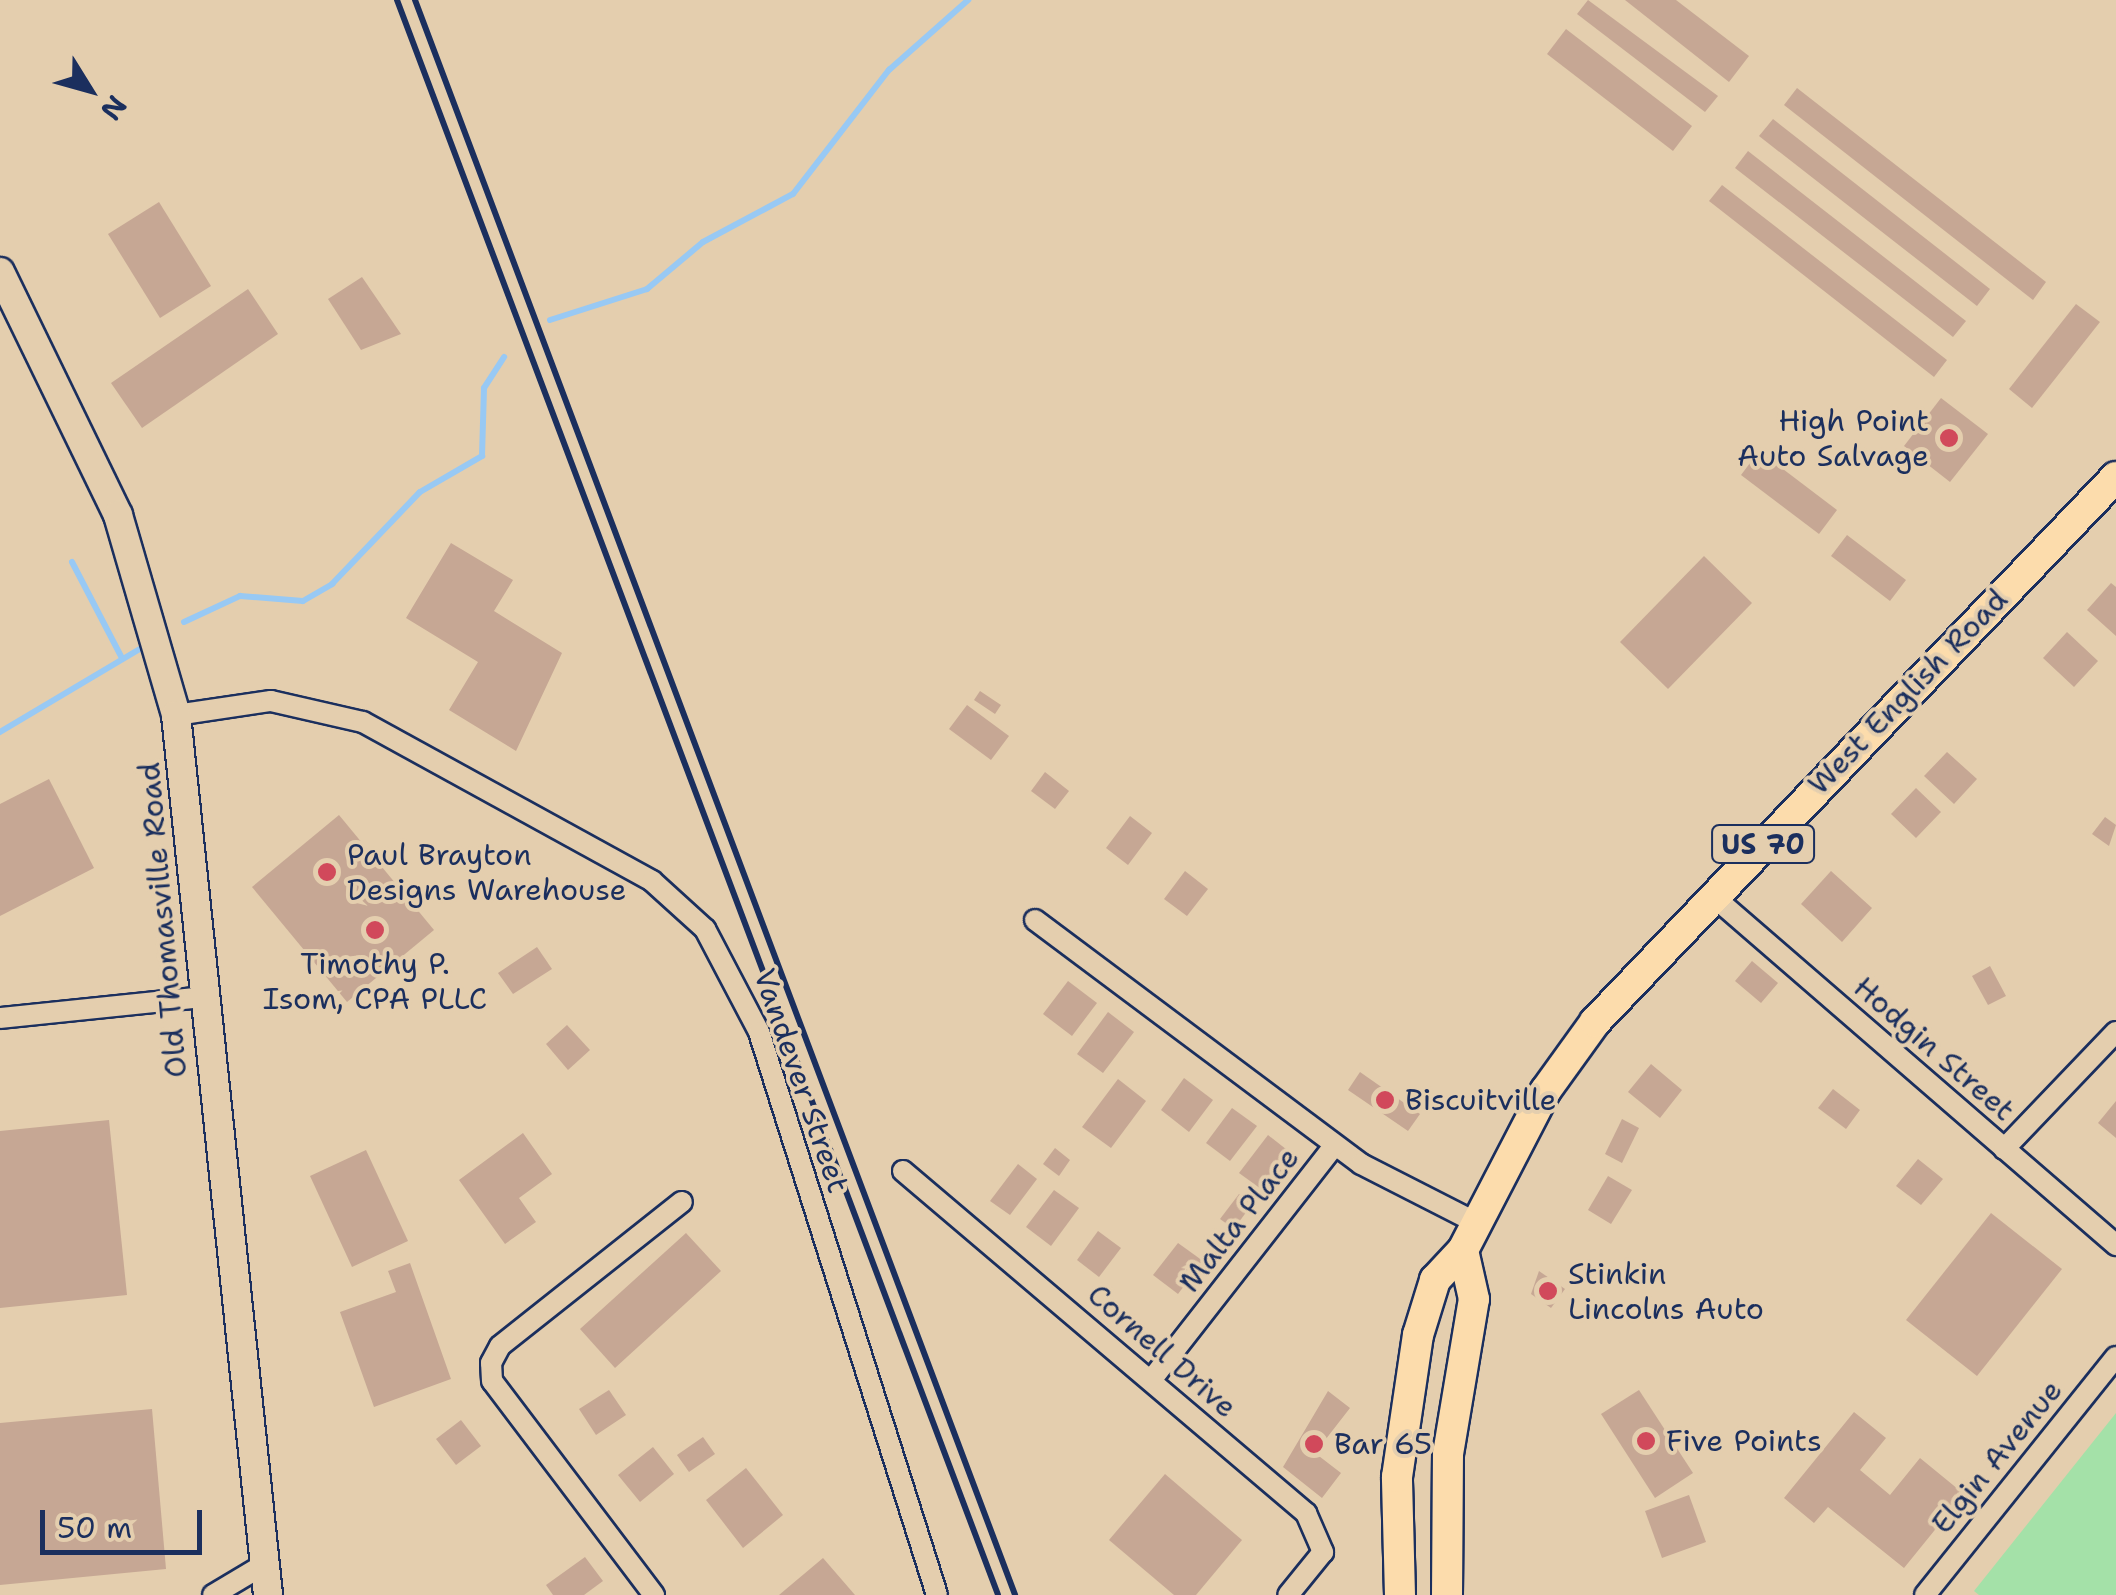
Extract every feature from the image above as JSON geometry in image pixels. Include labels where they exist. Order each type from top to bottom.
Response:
[{"type":"main road","name":"West English Road","points":[[1400,1595],[1400,1421],[1435,1280],[1468,1236],[1585,1036],[2116,477]]},
{"type":"main road","points":[[1447,1595],[1448,1454],[1474,1299],[1468,1236]]},
{"type":"street","name":"Old Thomasville Road","points":[[0,272],[118,516],[176,715],[202,997],[268,1595]]},
{"type":"street","name":"Vandever Street","points":[[176,715],[270,701],[363,722],[652,881],[705,929],[759,1032],[937,1595]]},
{"type":"street","name":"Hodgin Street","points":[[1714,897],[2116,1245]]},
{"type":"street","points":[[1034,920],[1335,1145],[1468,1236]]},
{"type":"street","points":[[0,1018],[202,997]]},
{"type":"street","points":[[2004,1149],[2116,1032]]},
{"type":"street","name":"Malta Place","points":[[1152,1379],[1335,1145]]},
{"type":"street","name":"Cornell Drive","points":[[903,1172],[1306,1513],[1323,1552],[1288,1595]]},
{"type":"street","points":[[654,1595],[492,1381],[500,1346],[682,1202]]},
{"type":"street","name":"Elgin Avenue","points":[[1924,1595],[2116,1357]]},
{"type":"street","points":[[213,1595],[264,1564]]},
{"type":"green space","points":[[2116,1413],[2116,1595],[1979,1595],[1974,1591]]},
{"type":"building","points":[[1588,0],[1718,96],[1705,112],[1577,14]]},
{"type":"building","points":[[1625,0],[1676,0],[1749,56],[1729,82]]},
{"type":"building","points":[[1566,29],[1692,126],[1673,151],[1547,54]]},
{"type":"building","points":[[1797,88],[2046,282],[2033,300],[1784,105]]},
{"type":"building","points":[[1773,119],[1990,289],[1977,306],[1759,136]]},
{"type":"building","points":[[1748,151],[1966,321],[1953,337],[1735,168]]},
{"type":"building","points":[[1722,185],[1947,360],[1934,377],[1709,201]]},
{"type":"building","points":[[159,202],[211,286],[160,318],[108,234]]},
{"type":"building","points":[[362,277],[401,334],[361,350],[328,299]]},
{"type":"building","points":[[248,289],[278,334],[142,428],[111,383]]},
{"type":"building","points":[[2076,304],[2100,322],[2032,408],[2009,389]]},
{"type":"building","points":[[1941,398],[1988,434],[1950,482],[1904,446]]},
{"type":"building","points":[[1759,451],[1837,510],[1819,534],[1741,475]]},
{"type":"building","points":[[1847,535],[1906,580],[1890,601],[1831,556]]},
{"type":"building","points":[[451,543],[513,580],[494,611],[562,653],[516,751],[449,710],[478,662],[406,618]]},
{"type":"building","points":[[1704,556],[1752,603],[1668,689],[1620,642]]},
{"type":"building","points":[[2111,583],[2116,587],[2116,636],[2087,610]]},
{"type":"building","points":[[2067,632],[2098,661],[2074,687],[2043,658]]},
{"type":"building","points":[[980,691],[1001,705],[995,714],[974,700]]},
{"type":"building","points":[[967,705],[1009,736],[991,760],[949,729]]},
{"type":"building","points":[[1947,752],[1977,779],[1954,804],[1924,776]]},
{"type":"building","points":[[1045,772],[1069,791],[1055,809],[1031,791]]},
{"type":"building","points":[[49,779],[94,868],[0,916],[0,804]]},
{"type":"building","points":[[1916,788],[1941,812],[1916,838],[1891,814]]},
{"type":"building","points":[[339,815],[434,930],[347,1002],[252,887]]},
{"type":"building","points":[[1130,816],[1152,833],[1128,865],[1106,848]]},
{"type":"building","points":[[2105,817],[2116,825],[2109,846],[2092,834]]},
{"type":"building","points":[[1185,871],[1208,889],[1187,916],[1164,899]]},
{"type":"building","points":[[1831,871],[1872,908],[1842,942],[1801,904]]},
{"type":"building","points":[[537,947],[552,969],[513,994],[498,973]]},
{"type":"building","points":[[1752,961],[1778,983],[1761,1003],[1735,981]]},
{"type":"building","points":[[1990,966],[2006,996],[1988,1005],[1972,976]]},
{"type":"building","points":[[1068,981],[1097,1003],[1072,1036],[1043,1014]]},
{"type":"building","points":[[1108,1012],[1134,1032],[1103,1073],[1077,1054]]},
{"type":"building","points":[[567,1025],[590,1050],[568,1070],[546,1044]]},
{"type":"building","points":[[1651,1064],[1682,1090],[1660,1118],[1628,1092]]},
{"type":"building","points":[[1360,1072],[1420,1114],[1408,1131],[1348,1090]]},
{"type":"building","points":[[1184,1078],[1213,1100],[1189,1132],[1161,1110]]},
{"type":"building","points":[[1118,1079],[1146,1101],[1111,1148],[1082,1127]]},
{"type":"building","points":[[1833,1089],[1860,1110],[1846,1129],[1818,1108]]},
{"type":"building","points":[[2116,1101],[2116,1138],[2098,1123]]},
{"type":"building","points":[[1232,1108],[1257,1126],[1230,1161],[1206,1143]]},
{"type":"building","points":[[1622,1119],[1639,1128],[1622,1163],[1605,1154]]},
{"type":"building","points":[[109,1120],[127,1295],[0,1308],[0,1131]]},
{"type":"building","points":[[523,1133],[552,1174],[519,1198],[536,1222],[505,1244],[459,1180]]},
{"type":"building","points":[[1268,1135],[1296,1157],[1268,1194],[1239,1173]]},
{"type":"building","points":[[1055,1148],[1070,1160],[1059,1176],[1043,1164]]},
{"type":"building","points":[[366,1150],[408,1241],[352,1267],[310,1176]]},
{"type":"building","points":[[1918,1159],[1943,1179],[1921,1205],[1896,1186]]},
{"type":"building","points":[[1018,1164],[1037,1179],[1010,1215],[990,1201]]},
{"type":"building","points":[[1608,1176],[1632,1190],[1611,1224],[1588,1210]]},
{"type":"building","points":[[1054,1190],[1079,1208],[1051,1246],[1026,1227]]},
{"type":"building","points":[[1239,1194],[1252,1204],[1234,1229],[1220,1219]]},
{"type":"building","points":[[1991,1213],[2062,1269],[1977,1376],[1906,1320]]},
{"type":"building","points":[[1098,1231],[1121,1248],[1099,1277],[1077,1260]]},
{"type":"building","points":[[686,1233],[721,1271],[615,1368],[580,1329]]},
{"type":"building","points":[[1178,1243],[1203,1261],[1178,1294],[1153,1275]]},
{"type":"building","points":[[410,1263],[451,1379],[374,1407],[340,1312],[396,1292],[388,1271]]},
{"type":"building","points":[[1539,1271],[1565,1289],[1551,1308],[1531,1294]]},
{"type":"building","points":[[609,1390],[626,1415],[596,1435],[579,1409]]},
{"type":"building","points":[[1639,1390],[1693,1473],[1655,1498],[1601,1414]]},
{"type":"building","points":[[1328,1391],[1350,1408],[1315,1453],[1341,1473],[1322,1498],[1283,1467]]},
{"type":"building","points":[[152,1409],[166,1569],[0,1585],[0,1423]]},
{"type":"building","points":[[1854,1412],[1886,1438],[1860,1470],[1890,1495],[1920,1458],[1964,1494],[1904,1568],[1828,1507],[1814,1523],[1784,1498]]},
{"type":"building","points":[[461,1420],[481,1446],[456,1465],[436,1439]]},
{"type":"building","points":[[703,1437],[715,1454],[689,1472],[677,1455]]},
{"type":"building","points":[[653,1447],[674,1474],[640,1502],[618,1475]]},
{"type":"building","points":[[746,1468],[783,1515],[743,1548],[706,1500]]},
{"type":"building","points":[[1165,1474],[1242,1540],[1196,1595],[1174,1595],[1109,1540]]},
{"type":"building","points":[[1689,1495],[1706,1542],[1662,1558],[1645,1511]]},
{"type":"building","points":[[585,1557],[603,1581],[584,1595],[553,1595],[546,1585]]},
{"type":"building","points":[[823,1558],[855,1595],[779,1595]]},
{"type":"waterway","points":[[550,320],[647,289],[703,242],[793,194],[889,70],[968,0]]},
{"type":"waterway","points":[[184,622],[240,596],[303,601],[332,584],[420,492],[482,456],[484,388],[504,357]]},
{"type":"waterway","points":[[72,562],[122,658]]},
{"type":"waterway","points":[[0,732],[140,649]]},
{"type":"railway","points":[[397,0],[998,1595]]},
{"type":"railway","points":[[415,0],[1015,1595]]},
{"type":"place","name":"High Point Auto Salvage","points":[[1949,438]]},
{"type":"place","name":"Paul Brayton Designs Warehouse","points":[[327,872]]},
{"type":"place","name":"Timothy P. Isom, CPA PLLC","points":[[375,930]]},
{"type":"place","name":"Biscuitville","points":[[1385,1100]]},
{"type":"place","name":"Stinkin Lincolns Auto","points":[[1548,1291]]},
{"type":"place","name":"Five Points","points":[[1646,1441]]},
{"type":"place","name":"Bar 65","points":[[1314,1444]]}]
